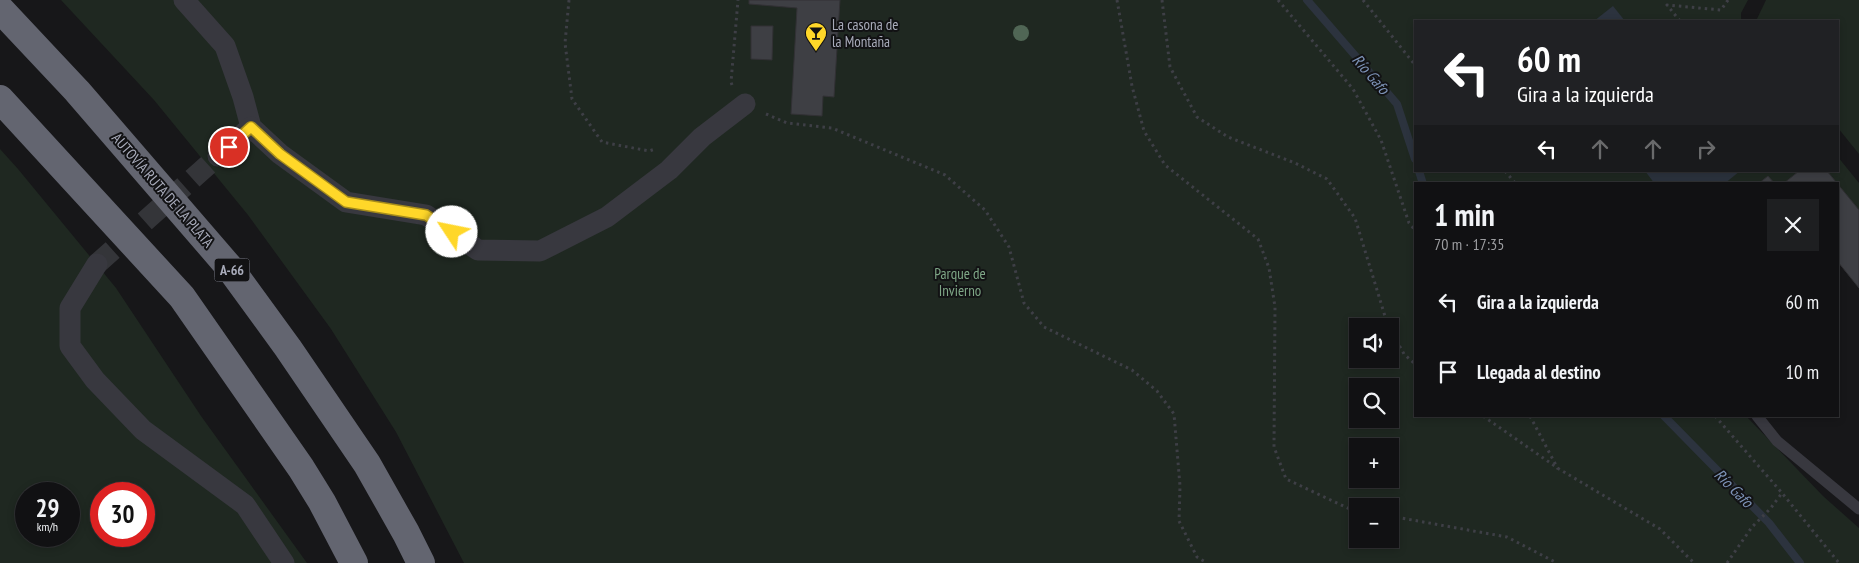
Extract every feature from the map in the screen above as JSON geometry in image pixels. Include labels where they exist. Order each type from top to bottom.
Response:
[{"type":"highway","name":"AUTOVÍA RUTA DE LA PLATA","points":[[0,9],[77,91],[229,266],[288,348],[367,464],[406,532],[421,563]]},
{"type":"highway","points":[[0,99],[182,296],[301,468],[322,502],[354,563]]},
{"type":"street","points":[[184,0],[224,46],[243,97],[251,127],[280,154],[346,202],[426,215],[478,250],[540,251],[607,217],[669,170],[702,137],[744,104]]},
{"type":"street","points":[[218,156],[251,127]]},
{"type":"street","points":[[97,264],[70,308],[70,346],[95,380],[143,430],[245,505],[284,563]]},
{"type":"lane","points":[[1758,417],[1777,441],[1859,509]]},
{"type":"path","points":[[569,0],[564,43],[572,99],[602,142],[649,151],[658,148]]},
{"type":"path","points":[[738,0],[731,82],[744,104],[787,123],[832,128],[945,175],[985,210],[1008,247],[1024,302],[1044,327],[1132,370],[1157,391],[1174,414],[1180,486],[1179,521],[1197,557],[1207,563]]},
{"type":"path","points":[[1117,0],[1132,86],[1144,131],[1165,165],[1258,239],[1269,268],[1275,307],[1274,447],[1286,479],[1349,509]]},
{"type":"path","points":[[1162,0],[1170,67],[1197,117],[1228,137],[1295,163],[1326,179],[1355,218],[1386,318]]},
{"type":"path","points":[[1278,0],[1352,89],[1381,140],[1410,223],[1414,229]]},
{"type":"path","points":[[1363,0],[1414,64]]},
{"type":"path","points":[[1679,20],[1667,6],[1721,10],[1728,0]]},
{"type":"path","points":[[1506,172],[1514,182]]},
{"type":"path","points":[[1399,345],[1404,354],[1414,363]]},
{"type":"path","points":[[1484,417],[1559,470],[1660,529],[1694,563]]},
{"type":"path","points":[[1531,417],[1559,470]]},
{"type":"path","points":[[1715,417],[1839,563]]},
{"type":"path","points":[[1727,563],[1752,527],[1770,510],[1782,494]]},
{"type":"path","points":[[1399,517],[1507,537],[1556,563]]},
{"type":"green space","name":"Parque de Invierno","points":[[61,0],[1748,0],[1741,13],[1741,20],[1414,20],[1414,172],[1839,172],[1839,158],[1859,183],[1859,288],[1839,263],[1839,182],[1414,182],[1414,417],[1747,417],[1823,496],[1859,528],[1859,563],[464,563],[396,432],[331,329],[248,215],[154,100]]},
{"type":"green space","points":[[1766,0],[1859,0],[1859,154],[1839,129],[1839,20],[1756,20]]},
{"type":"green space","points":[[0,149],[116,288],[201,416],[307,563],[0,563]]},
{"type":"shaded area","points":[[1613,6],[1624,20],[1595,20]]},
{"type":"shaded area","points":[[1646,172],[1739,172],[1726,182],[1653,182]]},
{"type":"building","name":"La casona de la Montaña","points":[[749,0],[840,0],[834,97],[823,96],[822,116],[791,114],[797,8],[749,4]]},
{"type":"building","points":[[751,26],[773,26],[772,60],[751,59]]},
{"type":"building","points":[[1798,172],[1828,172],[1836,182],[1785,182]]},
{"type":"building","points":[[1768,176],[1773,182],[1760,182]]},
{"type":"building","points":[[1839,185],[1859,210],[1859,288],[1839,263]]},
{"type":"waterway","name":"Río Gafo","points":[[1307,0],[1397,104],[1414,156]]},
{"type":"waterway","name":"Río Gafo","points":[[1419,172],[1422,182]]},
{"type":"waterway","name":"Río Gafo","points":[[1665,417],[1769,523],[1800,563]]},
{"type":"tunnel","points":[[97,264],[218,156]]},
{"type":"place","name":"La casona de la Montaña","points":[[816,52]]},
{"type":"route","points":[[229,147],[251,127],[280,154],[346,202],[426,215],[452,232]]}]
